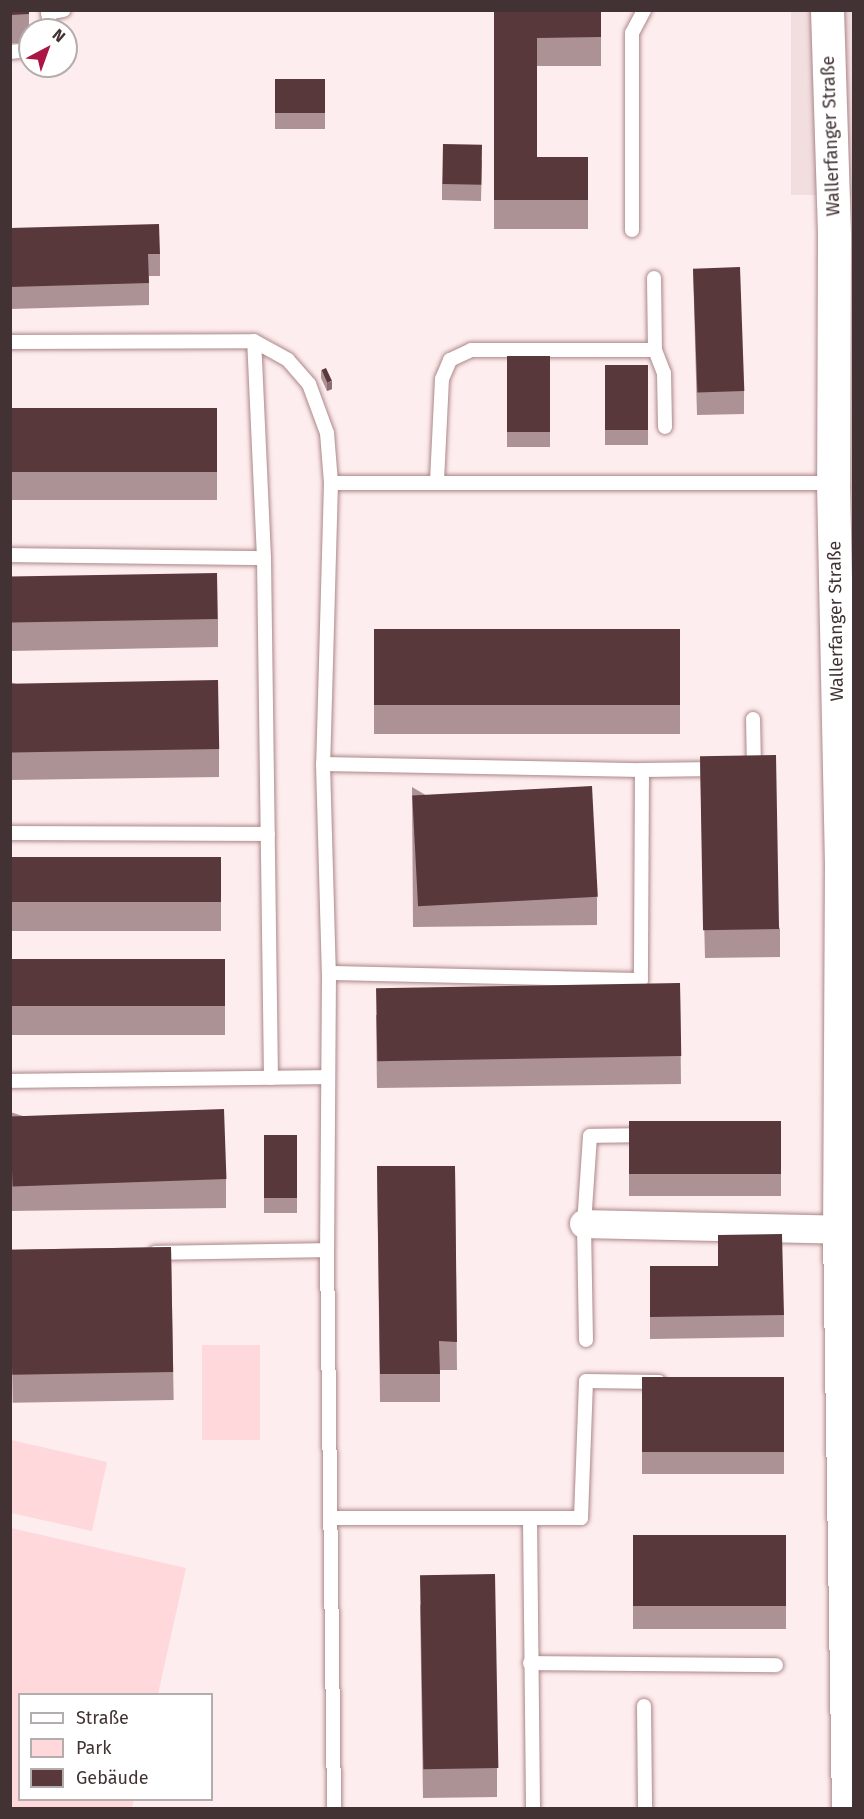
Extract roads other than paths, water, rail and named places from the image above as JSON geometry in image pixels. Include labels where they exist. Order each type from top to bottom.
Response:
[{"type":"main road","name":"Wallerfanger Straße","points":[[827,10],[842,130],[843,178],[833,483],[846,1240],[848,1809]]},
{"type":"street","points":[[584,1224],[846,1240]]},
{"type":"lane","points":[[48,12],[64,10]]},
{"type":"lane","points":[[632,230],[632,33],[644,10]]},
{"type":"lane","points":[[654,278],[655,350],[664,373],[665,427]]},
{"type":"lane","points":[[254,341],[264,558],[271,1078]]},
{"type":"lane","points":[[10,342],[254,341],[288,360],[309,384],[327,433],[331,483],[323,764],[329,973],[327,1250],[334,1809]]},
{"type":"lane","points":[[437,481],[442,379],[450,360],[471,350],[655,350]]},
{"type":"lane","points":[[331,483],[437,481],[833,483]]},
{"type":"lane","points":[[10,555],[264,558]]},
{"type":"lane","points":[[323,764],[642,770],[754,769],[753,719]]},
{"type":"lane","points":[[329,973],[641,980],[642,770]]},
{"type":"lane","points":[[10,833],[268,834]]},
{"type":"lane","points":[[10,1081],[328,1077]]},
{"type":"lane","points":[[586,1340],[584,1224],[590,1136],[660,1134]]},
{"type":"lane","points":[[139,1253],[327,1250]]},
{"type":"lane","points":[[330,1518],[580,1518],[586,1381],[670,1382]]},
{"type":"lane","points":[[530,1519],[533,1809]]},
{"type":"lane","points":[[530,1663],[776,1665]]},
{"type":"lane","points":[[644,1706],[645,1809]]}]
